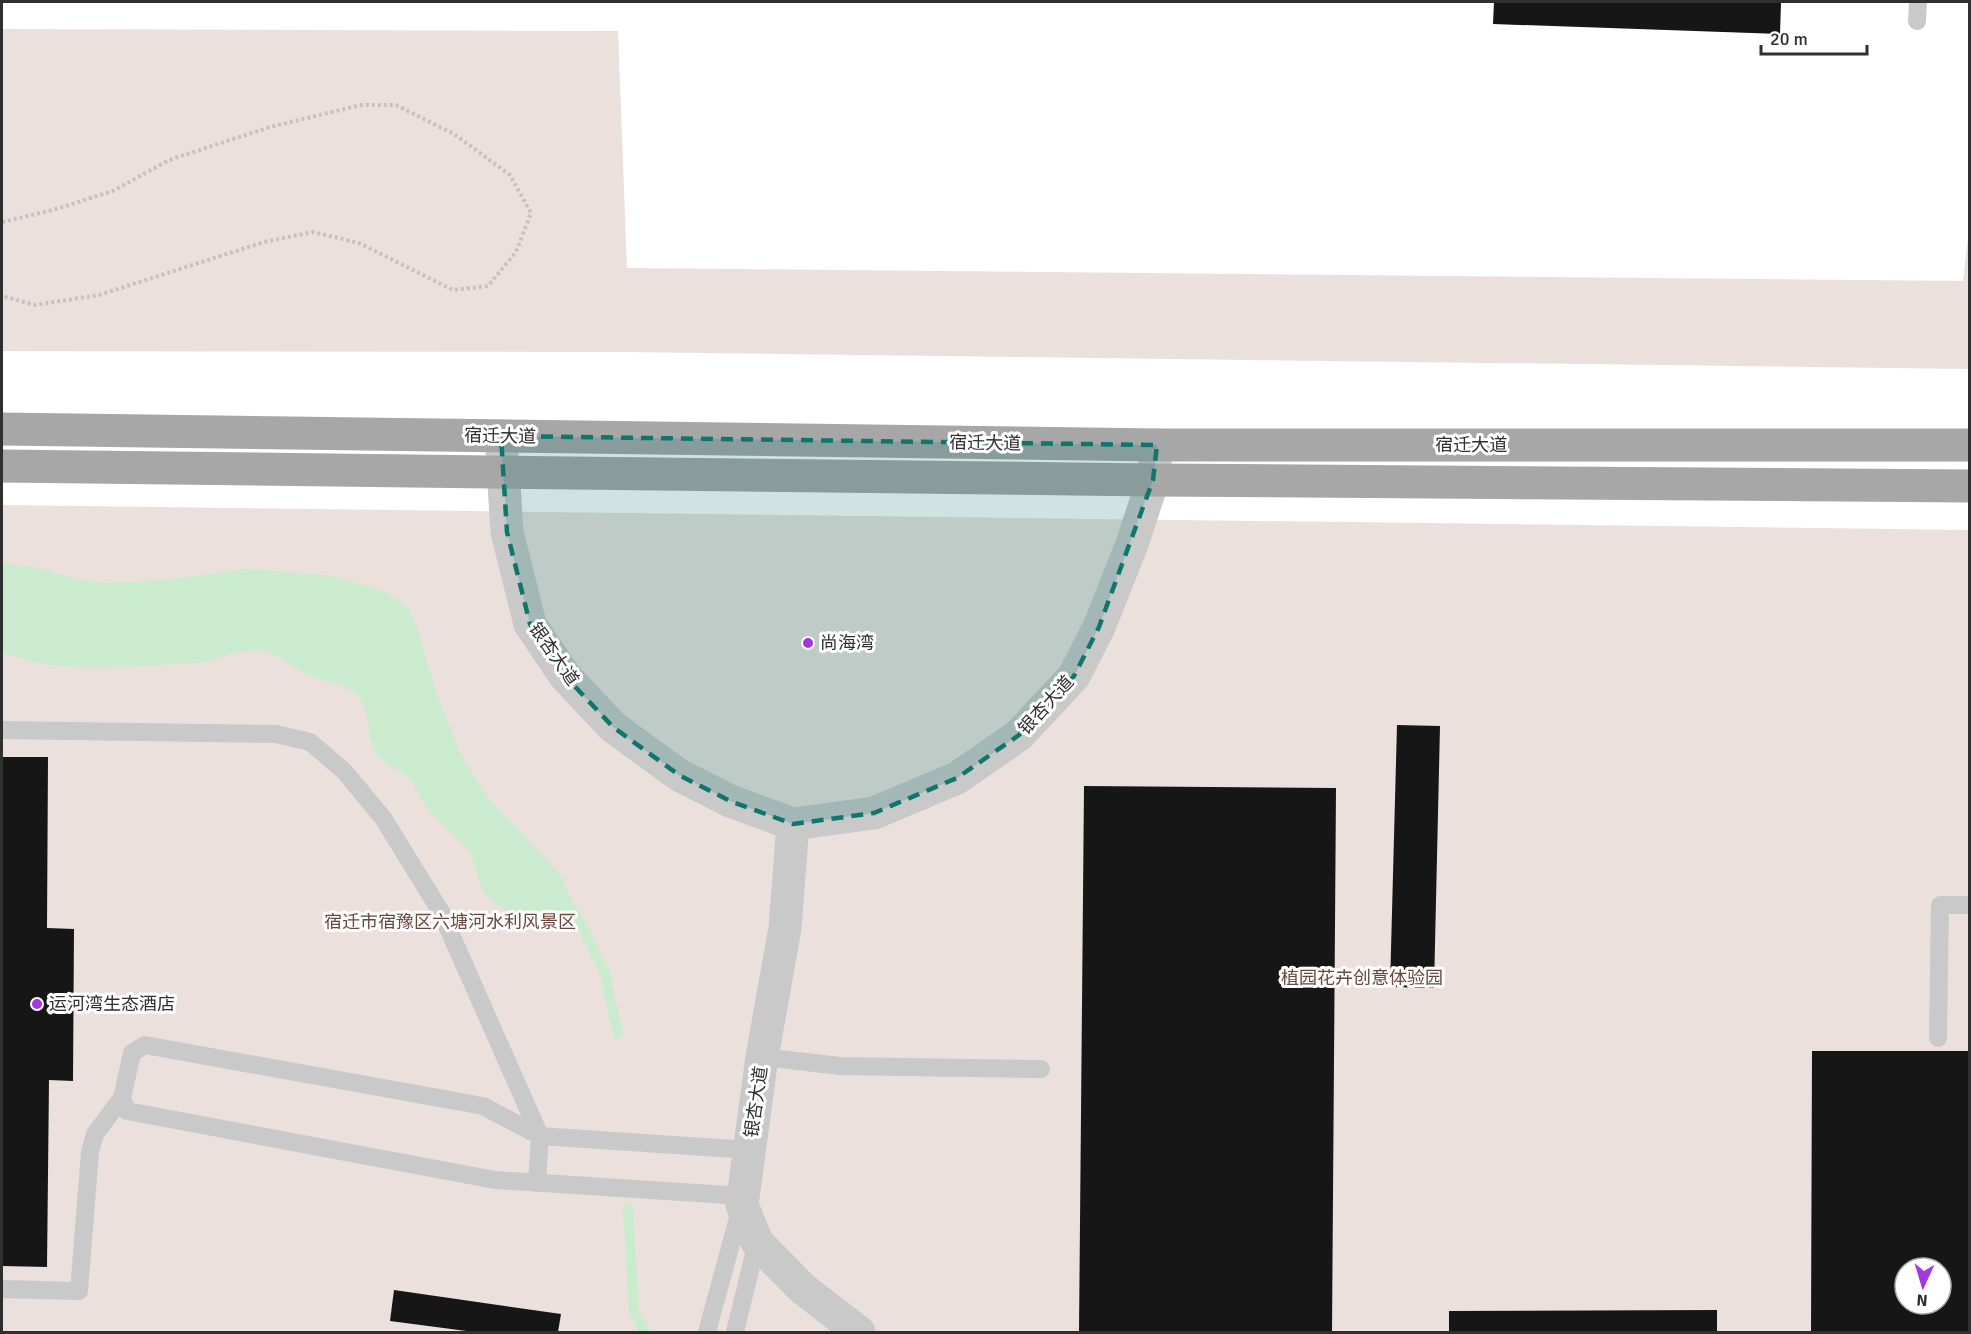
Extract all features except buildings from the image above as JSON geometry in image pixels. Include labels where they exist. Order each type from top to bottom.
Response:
[{"type":"main road","name":"宿迁大道","points":[[2,429],[1157,445],[1970,445]]},
{"type":"main road","name":"宿迁大道","points":[[2,466],[1153,480],[1970,486]]},
{"type":"street","name":"银杏大道","points":[[501,436],[507,532],[530,624],[565,676],[613,727],[679,775],[730,801],[793,824],[874,813],[957,778],[1019,735],[1074,676],[1099,627],[1132,544],[1153,480],[1157,445]]},
{"type":"street","name":"银杏大道","points":[[742,1201],[762,1058],[785,928],[793,824]]},
{"type":"street","points":[[742,1201],[757,1242],[802,1288],[859,1332]]},
{"type":"lane","points":[[1917,21],[1918,2]]},
{"type":"lane","points":[[2,730],[276,734],[310,742],[344,771],[383,818],[441,912],[540,1136],[537,1183]]},
{"type":"lane","points":[[1938,1038],[1940,905],[1970,905]]},
{"type":"lane","points":[[2,1289],[79,1291],[90,1152],[95,1134],[122,1098],[132,1053],[145,1046],[483,1106],[540,1136],[750,1150]]},
{"type":"lane","points":[[762,1058],[840,1066],[1041,1069]]},
{"type":"lane","points":[[122,1098],[127,1111],[495,1180],[742,1201],[707,1332]]},
{"type":"lane","points":[[735,1332],[757,1242]]},
{"type":"path","points":[[2,222],[53,210],[113,191],[169,160],[270,128],[361,105],[396,105],[454,134],[510,175],[531,213],[516,252],[488,286],[453,290],[359,243],[312,232],[264,242],[99,295],[35,305],[2,296]]},
{"type":"highlighted area","points":[[501,436],[1157,445],[1153,480],[1099,627],[1074,676],[1019,735],[957,778],[874,813],[793,824],[730,801],[679,775],[613,727],[565,676],[530,624],[507,532]]},
{"type":"green space","points":[[2,29],[618,31],[627,268],[1963,281],[1969,230],[1969,369],[627,352],[2,351]]},
{"type":"green space","name":"宿迁市宿豫区六塘河水利风景区","points":[[2,505],[1969,530],[1969,1332],[2,1332]]},
{"type":"shaded area","points":[[2,563],[36,567],[81,580],[105,583],[165,580],[246,569],[327,575],[385,591],[410,610],[436,692],[461,755],[487,797],[558,871],[577,916],[535,918],[507,911],[495,903],[486,894],[479,881],[473,859],[466,847],[432,813],[409,779],[379,757],[371,739],[363,704],[358,696],[345,687],[308,675],[276,656],[262,651],[245,651],[195,663],[110,667],[52,665],[2,653]]},
{"type":"waterway","points":[[570,906],[605,973],[618,1034]]},
{"type":"waterway","points":[[628,1209],[634,1312],[645,1332]]},
{"type":"place","name":"尚海湾","points":[[808,643]]},
{"type":"place","name":"运河湾生态酒店","points":[[37,1004]]},
{"type":"park label","name":"植园花卉创意体验园","points":[[1362,978]]}]
